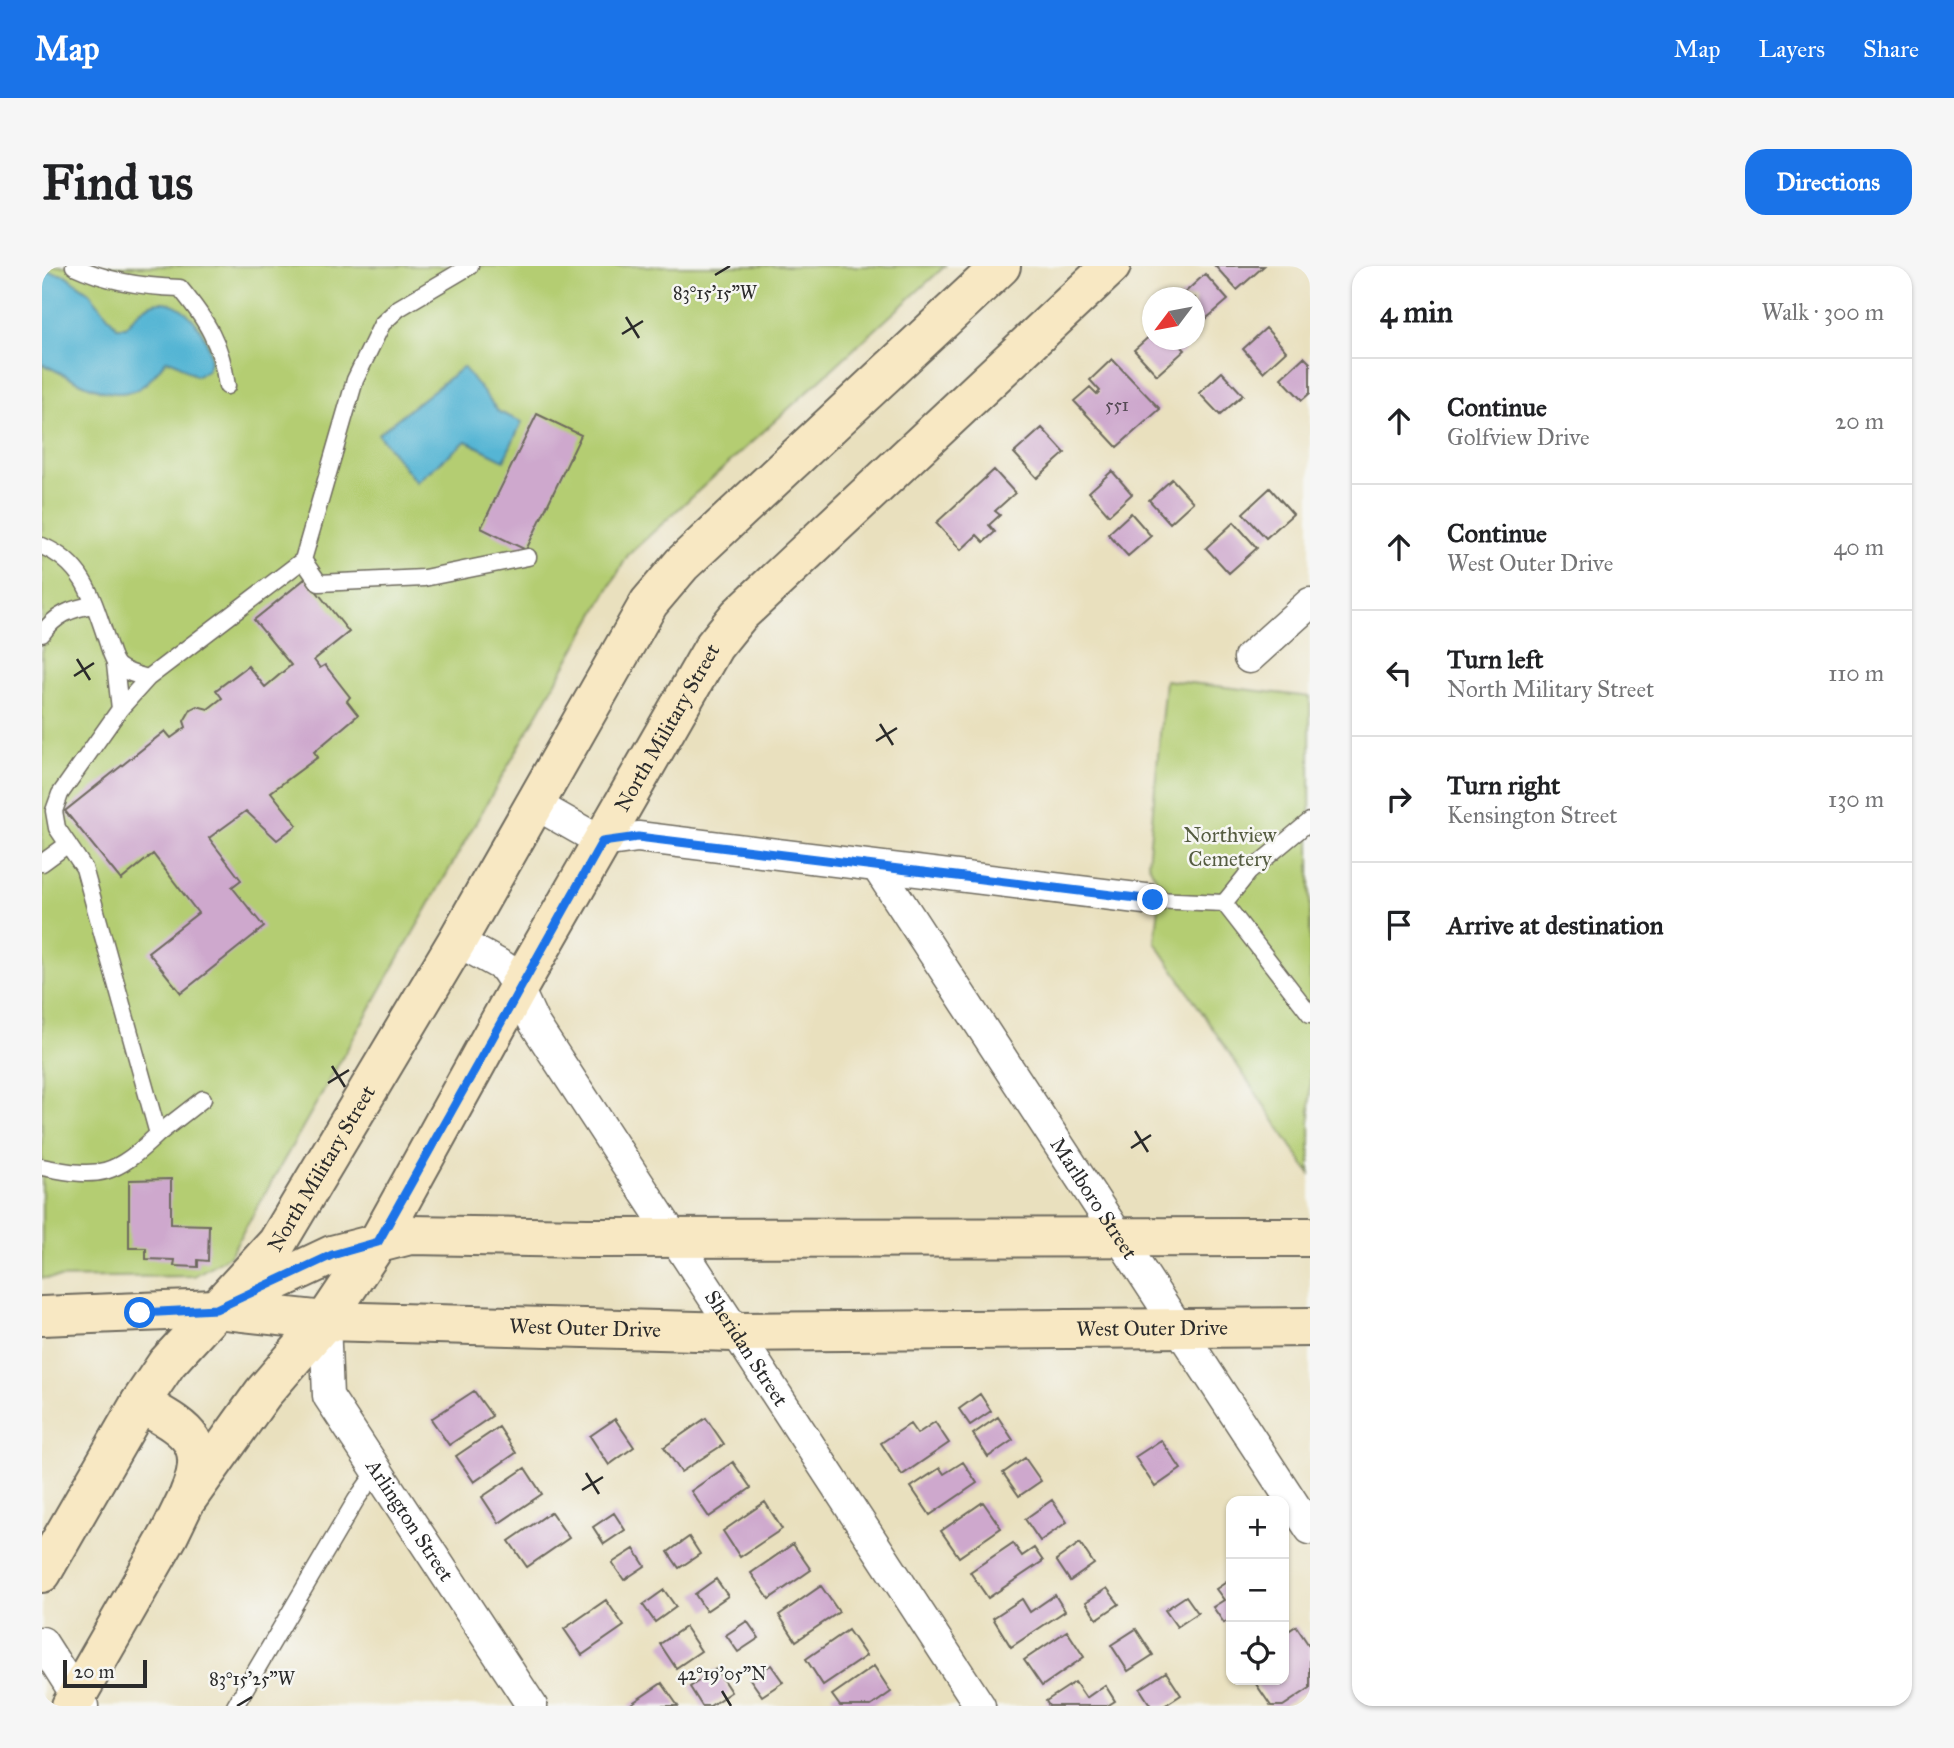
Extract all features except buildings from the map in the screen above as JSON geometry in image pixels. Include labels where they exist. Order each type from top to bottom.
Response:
[{"type":"main road","name":"North Military Street","points":[[216,1309],[277,1242],[457,941],[649,603],[682,564],[1001,266]]},
{"type":"main road","name":"North Military Street","points":[[325,1321],[378,1242],[714,646],[739,615],[1111,266]]},
{"type":"main road","points":[[42,1316],[216,1309],[332,1255],[410,1235],[587,1238],[1310,1237]]},
{"type":"main road","points":[[42,1573],[140,1403],[167,1363],[216,1309]]},
{"type":"main road","name":"West Outer Drive","points":[[216,1309],[325,1321],[734,1332],[1310,1326]]},
{"type":"main road","points":[[186,1502],[263,1393],[325,1321]]},
{"type":"main road","points":[[77,1703],[169,1535],[194,1483],[198,1457],[193,1441],[182,1427],[140,1403]]},
{"type":"street","points":[[1249,659],[1310,603]]},
{"type":"street","points":[[535,804],[602,842],[638,837],[1153,900]]},
{"type":"street","name":"Marlboro Street","points":[[877,867],[1310,1529]]},
{"type":"street","name":"Sheridan Street","points":[[457,941],[504,967],[519,988],[534,1023],[971,1703]]},
{"type":"street","name":"Arlington Street","points":[[325,1321],[328,1396],[533,1706]]},
{"type":"street","points":[[42,1642],[77,1703]]},
{"type":"lane","points":[[74,266],[129,284],[180,288],[214,334],[223,360],[227,386]]},
{"type":"lane","points":[[158,1134],[84,868],[57,828],[54,811],[60,794],[120,709],[148,678],[303,560],[355,380],[383,324],[399,308],[470,266]]},
{"type":"lane","points":[[42,545],[56,551],[75,567],[87,586],[115,664],[120,709]]},
{"type":"lane","points":[[303,560],[319,583],[424,578],[528,557]]},
{"type":"lane","points":[[42,634],[48,625],[62,614],[78,607],[94,605]]},
{"type":"lane","points":[[115,664],[131,674],[148,678]]},
{"type":"lane","points":[[1224,903],[1249,872],[1310,821]]},
{"type":"lane","points":[[42,863],[68,844]]},
{"type":"lane","points":[[1153,900],[1224,903],[1310,1014]]},
{"type":"lane","points":[[42,1167],[82,1175],[108,1171],[135,1156],[203,1099]]},
{"type":"lane","points":[[235,1706],[356,1500],[377,1470]]},
{"type":"green space","points":[[42,266],[945,266],[628,555],[230,1255],[194,1276],[42,1278]]},
{"type":"green space","name":"Northview Cemetery","points":[[1165,680],[1310,697],[1310,1174],[1155,942],[1161,888],[1148,863]]},
{"type":"water","points":[[42,271],[65,275],[89,292],[117,327],[126,327],[140,311],[155,303],[169,303],[178,307],[195,322],[206,341],[210,360],[207,371],[196,376],[178,364],[166,360],[144,385],[120,393],[93,388],[42,364]]},
{"type":"water","points":[[463,367],[499,412],[522,422],[504,460],[466,441],[416,482],[378,434]]},
{"type":"route","points":[[140,1313],[216,1309],[332,1255],[378,1242],[602,842],[638,837],[1153,900]]}]
